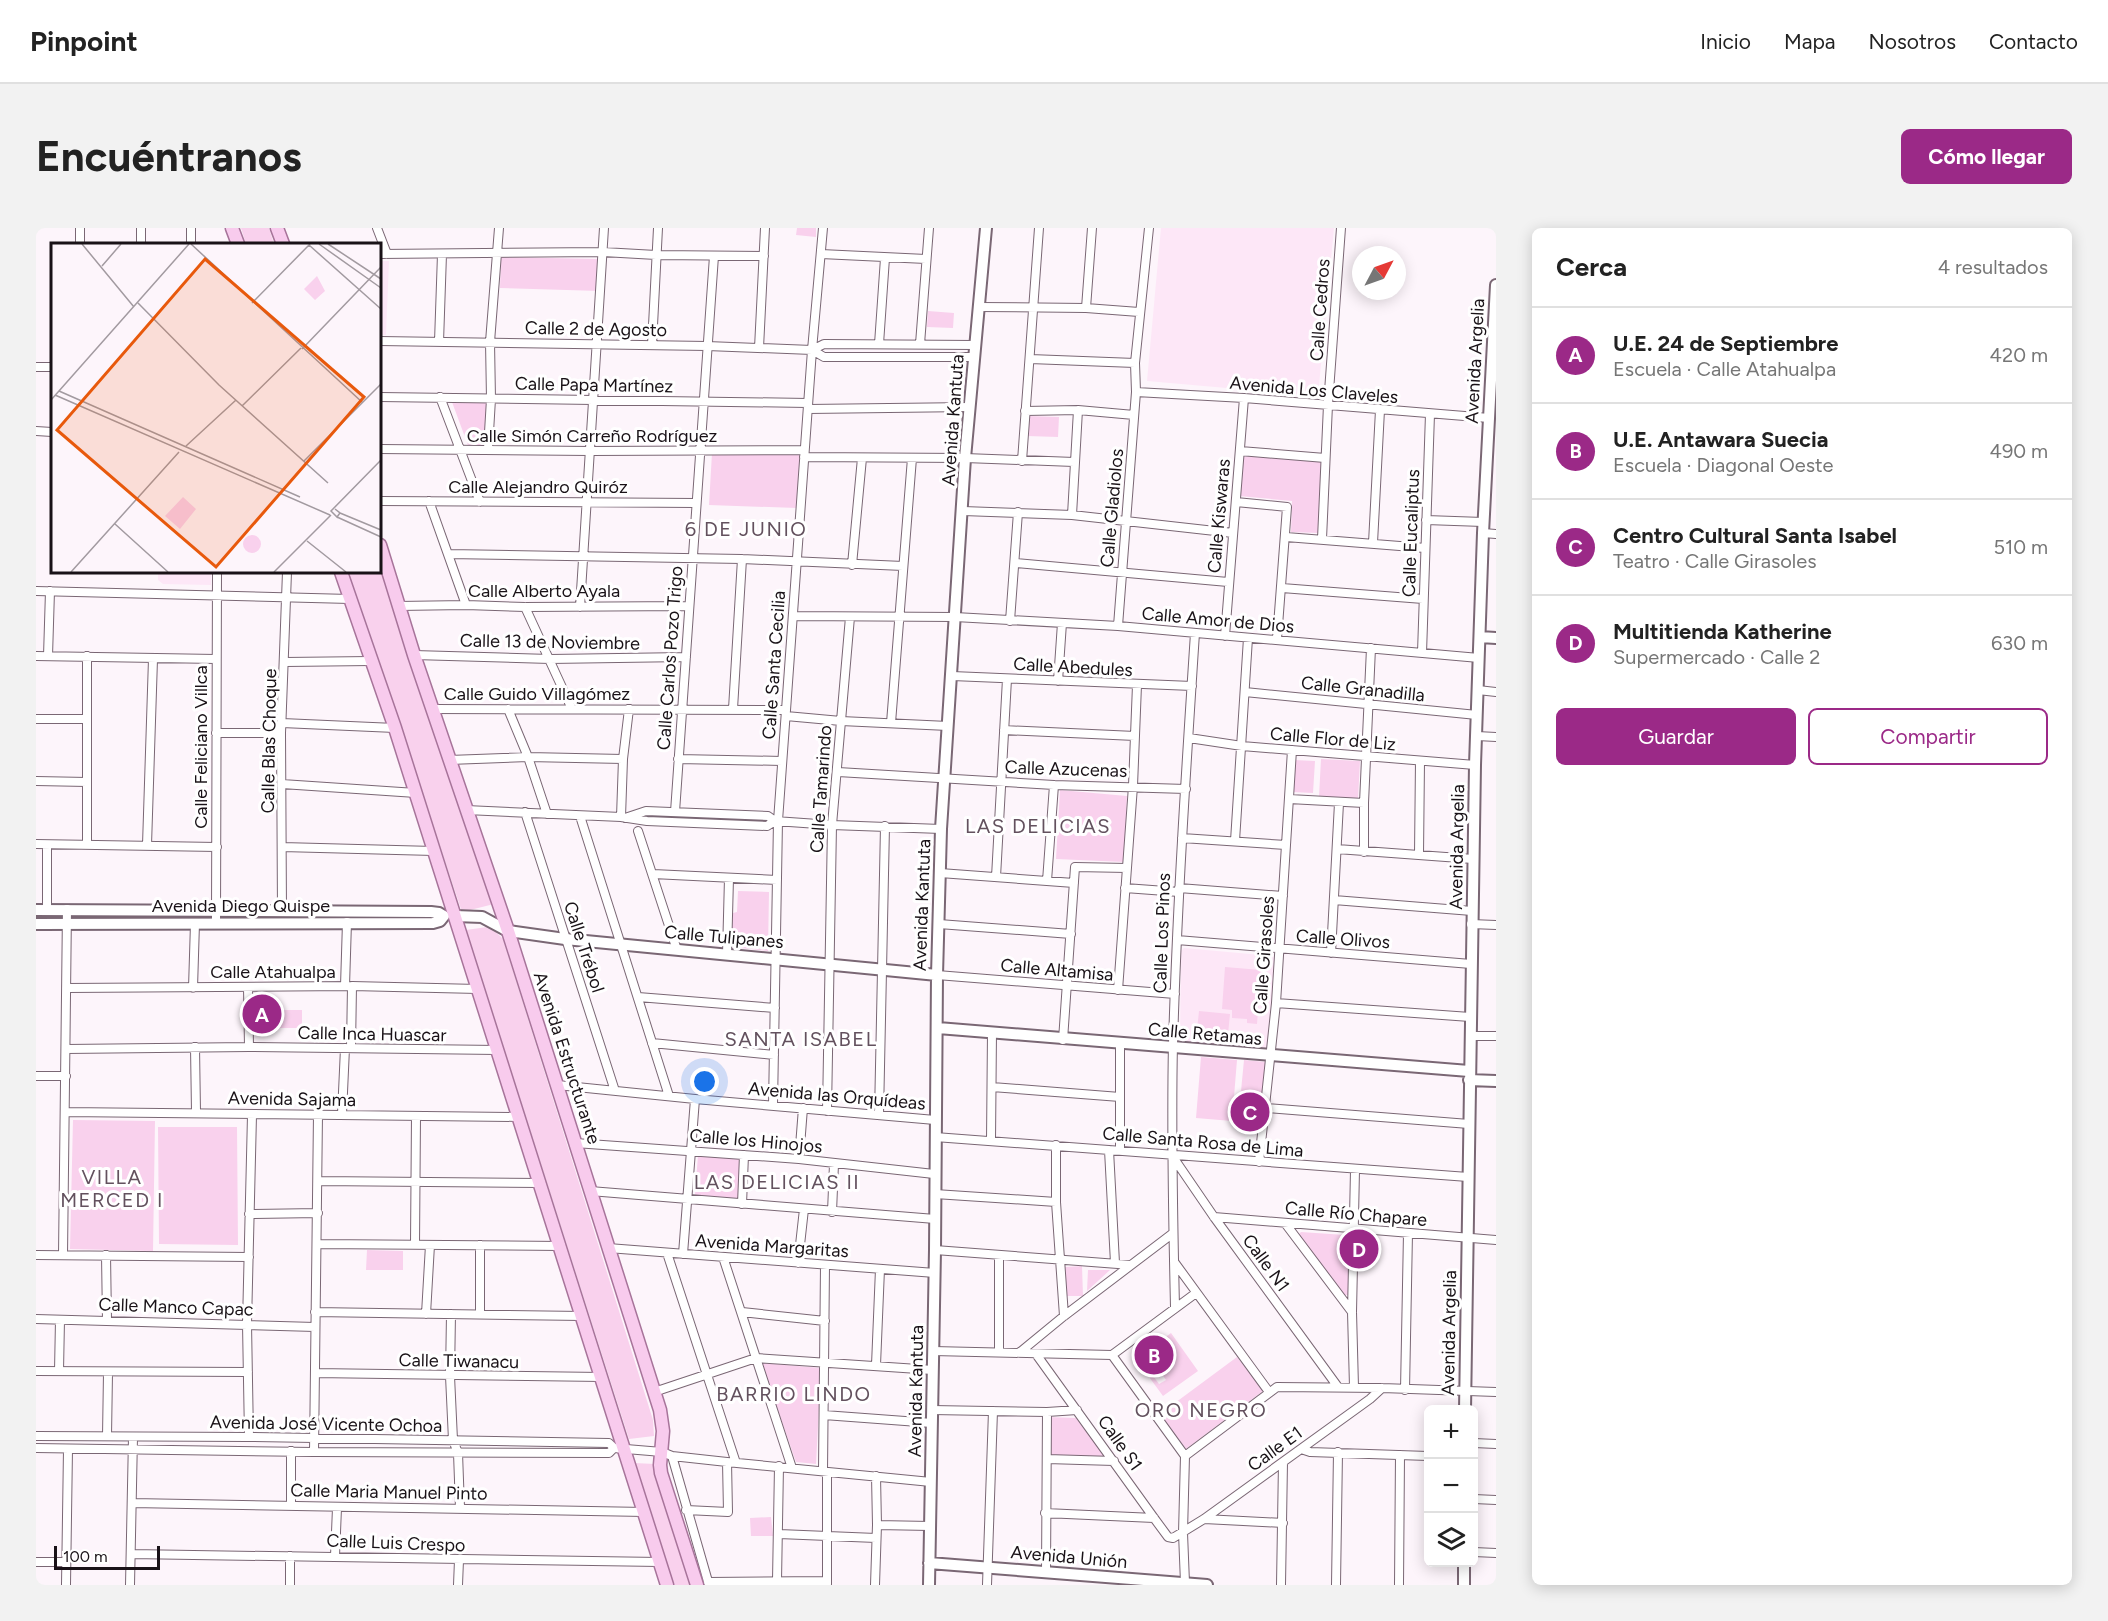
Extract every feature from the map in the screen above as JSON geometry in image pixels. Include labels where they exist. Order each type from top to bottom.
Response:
[{"type":"main road","points":[[232,228],[238,243]]},
{"type":"main road","points":[[278,228],[282,243]]},
{"type":"main road","name":"Avenida Estructurante","points":[[381,548],[414,655],[508,931],[654,1392],[667,1454],[661,1473],[705,1584]]},
{"type":"main road","points":[[341,573],[416,793],[434,850],[449,916],[478,989],[498,1050],[602,1377],[620,1449],[645,1512],[667,1585]]},
{"type":"street","points":[[190,228],[191,243]]},
{"type":"street","points":[[377,228],[380,243]]},
{"type":"street","points":[[488,449],[491,399],[490,342],[499,228]]},
{"type":"street","points":[[580,607],[604,228]]},
{"type":"street","points":[[652,345],[658,228]]},
{"type":"street","points":[[759,348],[765,228]]},
{"type":"street","name":"Calle Santa Cecilia","points":[[773,1105],[776,821],[823,228]]},
{"type":"street","points":[[921,344],[929,228]]},
{"type":"street","name":"Avenida Kantuta","points":[[929,1585],[941,829],[965,458],[986,228]]},
{"type":"street","points":[[1022,461],[1039,228]]},
{"type":"street","points":[[1086,308],[1092,228]]},
{"type":"street","name":"Calle Gladiolos","points":[[1118,626],[1136,392],[1135,363],[1149,228]]},
{"type":"street","name":"Calle Cedros","points":[[1322,539],[1328,405],[1341,228]]},
{"type":"street","points":[[383,254],[603,252],[764,256]]},
{"type":"street","points":[[439,342],[442,254]]},
{"type":"street","points":[[821,254],[926,259]]},
{"type":"street","name":"Calle Carlos Pozo Trigo","points":[[675,812],[714,256]]},
{"type":"street","points":[[879,344],[885,258]]},
{"type":"street","name":"Avenida Argelia","points":[[1465,1405],[1475,765],[1483,528],[1491,424],[1496,285]]},
{"type":"street","points":[[978,307],[1086,308],[1139,312]]},
{"type":"street","name":"Calle 2 de Agosto","points":[[381,341],[707,346],[812,350],[824,357],[974,357]]},
{"type":"street","name":"Calle 2 de Agosto","points":[[812,350],[824,344],[975,345]]},
{"type":"street","points":[[1030,359],[1135,363]]},
{"type":"street","name":"Avenida Los Claveles","points":[[1136,392],[1244,398],[1430,414],[1491,424]]},
{"type":"street","points":[[440,397],[480,502]]},
{"type":"street","name":"Calle Papa Martínez","points":[[381,398],[704,401],[808,406],[970,407]]},
{"type":"street","name":"Calle Kiswaras","points":[[1225,636],[1244,398]]},
{"type":"street","points":[[1025,411],[1078,410],[1134,415]]},
{"type":"street","points":[[1072,515],[1078,410]]},
{"type":"street","points":[[1373,543],[1380,410]]},
{"type":"street","name":"Calle Eucaliptus","points":[[1422,653],[1430,414]]},
{"type":"street","points":[[36,431],[51,432]]},
{"type":"street","name":"Calle Simón Carreño Rodríguez","points":[[381,448],[804,454],[862,458],[965,458],[1074,462]]},
{"type":"street","points":[[1240,451],[1325,458]]},
{"type":"street","points":[[852,565],[862,458]]},
{"type":"street","points":[[891,723],[912,458]]},
{"type":"street","name":"Calle Alejandro Quiróz","points":[[381,501],[696,503]]},
{"type":"street","points":[[429,501],[466,605]]},
{"type":"street","points":[[1236,502],[1287,507],[1277,639]]},
{"type":"street","points":[[963,511],[1072,515],[1233,532]]},
{"type":"street","points":[[1010,621],[1017,512]]},
{"type":"street","points":[[1426,520],[1483,528],[1496,534]]},
{"type":"street","points":[[1286,537],[1425,548]]},
{"type":"street","points":[[448,554],[742,559],[903,567]]},
{"type":"street","points":[[733,709],[742,559]]},
{"type":"street","points":[[1015,563],[1228,582]]},
{"type":"street","name":"Calle Feliciano Villca","points":[[216,917],[218,573]]},
{"type":"street","name":"Calle Blas Choque","points":[[282,911],[281,733],[287,573]]},
{"type":"street","points":[[1282,588],[1423,599]]},
{"type":"street","points":[[36,591],[350,599]]},
{"type":"street","points":[[48,656],[50,591]]},
{"type":"street","name":"Calle Alberto Ayala","points":[[398,606],[689,606]]},
{"type":"street","points":[[525,607],[572,709]]},
{"type":"street","name":"Calle Amor de Dios","points":[[793,616],[955,617],[1118,626],[1479,658]]},
{"type":"street","name":"Calle Tamarindo","points":[[827,1111],[832,825],[850,617]]},
{"type":"street","points":[[1058,681],[1062,623]]},
{"type":"street","name":"Calle Los Pinos","points":[[1175,1307],[1172,1234],[1173,1047],[1179,890],[1195,633]]},
{"type":"street","points":[[1480,637],[1496,639]]},
{"type":"street","points":[[1235,841],[1248,638]]},
{"type":"street","points":[[1364,852],[1371,648]]},
{"type":"street","name":"Calle 13 de Noviembre","points":[[414,655],[549,659],[686,657]]},
{"type":"street","points":[[36,656],[216,659]]},
{"type":"street","points":[[87,656],[87,844]]},
{"type":"street","points":[[147,845],[153,659]]},
{"type":"street","points":[[285,662],[371,661]]},
{"type":"street","name":"Calle Abedules","points":[[952,676],[1137,686],[1192,686]]},
{"type":"street","points":[[996,877],[1007,679]]},
{"type":"street","points":[[1118,990],[1133,786],[1137,686]]},
{"type":"street","points":[[1478,690],[1496,692]]},
{"type":"street","name":"Calle Granadilla","points":[[1245,692],[1477,715]]},
{"type":"street","name":"Calle Guido Villagómez","points":[[432,709],[733,709],[786,713],[841,721],[948,726]]},
{"type":"street","points":[[508,709],[528,757],[547,814]]},
{"type":"street","points":[[623,817],[623,759],[629,709]]},
{"type":"street","points":[[36,719],[87,719]]},
{"type":"street","points":[[282,723],[395,728]]},
{"type":"street","points":[[1004,730],[1135,736]]},
{"type":"street","points":[[216,733],[281,733]]},
{"type":"street","points":[[1477,736],[1496,737]]},
{"type":"street","name":"Calle Flor de Liz","points":[[1189,738],[1242,746],[1475,765]]},
{"type":"street","name":"Calle Girasoles","points":[[1259,1162],[1276,1003],[1292,750]]},
{"type":"street","points":[[449,760],[528,757],[623,759]]},
{"type":"street","points":[[678,759],[782,761]]},
{"type":"street","points":[[1419,855],[1420,761]]},
{"type":"street","name":"Calle Azucenas","points":[[838,772],[1054,785],[1186,789]]},
{"type":"street","points":[[36,781],[87,782]]},
{"type":"street","points":[[282,784],[416,793]]},
{"type":"street","points":[[1047,881],[1054,785]]},
{"type":"street","points":[[1289,799],[1364,803]]},
{"type":"street","points":[[1330,953],[1338,803]]},
{"type":"street","points":[[466,810],[623,817],[647,822],[767,826],[776,821]]},
{"type":"street","points":[[623,817],[646,811],[675,812],[768,816],[776,821],[832,825],[941,829]]},
{"type":"street","name":"Calle Trébol","points":[[525,812],[615,1091]]},
{"type":"street","points":[[580,816],[669,1096]]},
{"type":"street","points":[[879,1115],[880,969],[885,826]]},
{"type":"street","points":[[638,831],[677,950]]},
{"type":"street","points":[[1182,838],[1286,845]]},
{"type":"street","points":[[36,844],[217,847]]},
{"type":"street","points":[[41,910],[47,845]]},
{"type":"street","points":[[282,847],[434,850]]},
{"type":"street","points":[[1337,849],[1473,859]]},
{"type":"street","points":[[1063,1040],[1075,867],[1127,868]]},
{"type":"street","points":[[940,873],[1074,883]]},
{"type":"street","points":[[652,874],[777,880]]},
{"type":"street","points":[[727,954],[729,878]]},
{"type":"street","points":[[1125,888],[1283,896]]},
{"type":"street","points":[[1334,900],[1472,911]]},
{"type":"street","points":[[63,1255],[67,909]]},
{"type":"street","name":"Avenida Diego Quispe","points":[[41,910],[67,909],[347,922],[433,922],[449,916]]},
{"type":"street","name":"Avenida Diego Quispe","points":[[36,924],[195,923],[216,917],[282,911],[432,912],[449,916],[482,917],[508,931]]},
{"type":"street","points":[[342,1114],[348,1048],[347,922]]},
{"type":"street","points":[[193,988],[195,923]]},
{"type":"street","points":[[939,924],[1071,934]]},
{"type":"street","points":[[1472,924],[1496,925]]},
{"type":"street","name":"Calle Tulipanes","points":[[508,931],[565,939],[937,975]]},
{"type":"street","name":"Calle Olivos","points":[[1177,940],[1471,964]]},
{"type":"street","name":"Calle Altamisa","points":[[937,975],[1175,994]]},
{"type":"street","name":"Calle Atahualpa","points":[[67,988],[349,986],[478,989]]},
{"type":"street","points":[[248,987],[249,1047]]},
{"type":"street","points":[[638,997],[775,1008]]},
{"type":"street","points":[[1276,1003],[1470,1017]]},
{"type":"street","name":"Calle Retamas","points":[[938,1028],[1063,1040],[1173,1047],[1469,1076],[1496,1081]]},
{"type":"street","points":[[992,1032],[992,1140]]},
{"type":"street","points":[[1470,1036],[1496,1036]]},
{"type":"street","points":[[652,1043],[774,1055]]},
{"type":"street","points":[[1120,1044],[1120,1150]]},
{"type":"street","points":[[195,1047],[196,1112]]},
{"type":"street","name":"Calle Inca Huascar","points":[[66,1049],[249,1047],[498,1050]]},
{"type":"street","points":[[36,1076],[66,1076]]},
{"type":"street","name":"Avenida las Orquídeas","points":[[557,1085],[936,1120]]},
{"type":"street","points":[[992,1087],[1120,1097]]},
{"type":"street","points":[[683,1254],[695,1099]]},
{"type":"street","points":[[799,1160],[803,1108]]},
{"type":"street","points":[[1266,1108],[1469,1124]]},
{"type":"street","name":"Avenida Sajama","points":[[65,1112],[519,1117]]},
{"type":"street","points":[[314,1452],[318,1114]]},
{"type":"street","points":[[249,1437],[247,1324],[252,1115]]},
{"type":"street","points":[[415,1244],[416,1116]]},
{"type":"street","name":"Calle Santa Rosa de Lima","points":[[935,1137],[1468,1177]]},
{"type":"street","name":"Calle los Hinojos","points":[[575,1143],[691,1150],[934,1174]]},
{"type":"street","points":[[1056,1145],[1056,1202],[1064,1316]]},
{"type":"street","points":[[1109,1150],[1115,1263]]},
{"type":"street","name":"Calle N1","points":[[1172,1154],[1214,1217],[1338,1387]]},
{"type":"street","points":[[742,1204],[744,1155]]},
{"type":"street","points":[[832,1212],[834,1164]]},
{"type":"street","points":[[1354,1170],[1352,1312],[1354,1387]]},
{"type":"street","points":[[318,1180],[541,1183]]},
{"type":"street","points":[[590,1191],[935,1219]]},
{"type":"street","points":[[935,1194],[1056,1202]]},
{"type":"street","points":[[798,1263],[804,1209]]},
{"type":"street","points":[[249,1214],[318,1213]]},
{"type":"street","name":"Calle Río Chapare","points":[[1214,1217],[1496,1240]]},
{"type":"street","points":[[1285,1223],[1352,1312]]},
{"type":"street","points":[[1406,1390],[1408,1233]]},
{"type":"street","points":[[1019,1353],[1172,1234]]},
{"type":"street","points":[[317,1244],[561,1246]]},
{"type":"street","points":[[426,1314],[430,1245]]},
{"type":"street","points":[[480,1245],[480,1314]]},
{"type":"street","name":"Avenida Margaritas","points":[[608,1248],[934,1274]]},
{"type":"street","points":[[935,1250],[1131,1265]]},
{"type":"street","points":[[667,1253],[732,1462],[728,1512],[686,1510]]},
{"type":"street","points":[[36,1255],[249,1257]]},
{"type":"street","points":[[106,1255],[107,1320]]},
{"type":"street","points":[[999,1255],[999,1352]]},
{"type":"street","points":[[723,1257],[792,1468]]},
{"type":"street","points":[[1174,1262],[1269,1392]]},
{"type":"street","points":[[705,1584],[777,1581],[827,1583],[824,1415],[825,1265]]},
{"type":"street","points":[[876,1365],[880,1269]]},
{"type":"street","points":[[933,1351],[1112,1355],[1196,1293]]},
{"type":"street","points":[[315,1312],[582,1316]]},
{"type":"street","points":[[742,1312],[825,1321]]},
{"type":"street","points":[[451,1314],[450,1376],[453,1440],[458,1453],[460,1508]]},
{"type":"street","name":"Calle Manco Capac","points":[[36,1320],[315,1327]]},
{"type":"street","points":[[59,1371],[60,1320]]},
{"type":"street","name":"Calle S1","points":[[1036,1354],[1168,1537],[1173,1538],[1184,1533]]},
{"type":"street","points":[[1112,1355],[1185,1456],[1185,1583]]},
{"type":"street","points":[[654,1392],[705,1373],[756,1358],[933,1370]]},
{"type":"street","points":[[36,1371],[248,1372]]},
{"type":"street","points":[[107,1436],[108,1372]]},
{"type":"street","name":"Calle Tiwanacu","points":[[315,1373],[602,1377]]},
{"type":"street","points":[[1185,1456],[1277,1387],[1465,1389],[1496,1392]]},
{"type":"street","name":"Calle E1","points":[[1184,1533],[1382,1388]]},
{"type":"street","points":[[932,1410],[1047,1412],[1077,1410]]},
{"type":"street","points":[[987,1585],[993,1411]]},
{"type":"street","points":[[1046,1572],[1047,1412]]},
{"type":"street","points":[[824,1415],[932,1423]]},
{"type":"street","name":"Avenida José Vicente Ochoa","points":[[36,1436],[609,1443],[620,1449]]},
{"type":"street","points":[[130,1585],[133,1437]]},
{"type":"street","points":[[1478,1443],[1496,1444]]},
{"type":"street","points":[[36,1448],[458,1453],[609,1453],[620,1449],[931,1482]]},
{"type":"street","points":[[66,1585],[68,1449]]},
{"type":"street","points":[[1300,1449],[1310,1452],[1424,1456]]},
{"type":"street","points":[[291,1451],[291,1506]]},
{"type":"street","points":[[1336,1585],[1338,1452]]},
{"type":"street","name":"Avenida Estructurante","points":[[667,1454],[686,1510],[705,1584]]},
{"type":"street","points":[[1399,1585],[1400,1455]]},
{"type":"street","points":[[1047,1459],[1114,1461]]},
{"type":"street","points":[[1281,1585],[1283,1462]]},
{"type":"street","points":[[777,1581],[780,1466]]},
{"type":"street","points":[[875,1585],[876,1476]]},
{"type":"street","points":[[1478,1499],[1496,1500]]},
{"type":"street","name":"Calle Maria Manuel Pinto","points":[[132,1503],[645,1512]]},
{"type":"street","points":[[335,1556],[337,1508]]},
{"type":"street","points":[[1046,1513],[1154,1518]]},
{"type":"street","points":[[1204,1519],[1283,1523]]},
{"type":"street","points":[[877,1525],[930,1526]]},
{"type":"street","points":[[778,1534],[876,1538]]},
{"type":"street","points":[[1478,1552],[1496,1553]]},
{"type":"street","name":"Calle Luis Crespo","points":[[131,1554],[660,1562]]},
{"type":"street","points":[[290,1556],[290,1585]]},
{"type":"street","points":[[458,1585],[459,1560]]},
{"type":"street","points":[[36,1562],[66,1562]]},
{"type":"street","name":"Avenida Unión","points":[[929,1563],[1144,1582],[1207,1585]]},
{"type":"street","points":[[1464,1567],[1464,1585]]},
{"type":"shaded area","points":[[241,228],[269,228],[274,243],[246,243]]},
{"type":"shaded area","points":[[797,228],[816,228],[816,237],[796,235]]},
{"type":"shaded area","points":[[1161,228],[1334,228],[1318,396],[1147,381]]},
{"type":"shaded area","points":[[501,257],[600,259],[600,291],[500,288]]},
{"type":"shaded area","points":[[381,261],[389,261],[386,335],[381,335]]},
{"type":"shaded area","points":[[928,311],[954,313],[953,328],[927,327]]},
{"type":"shaded area","points":[[490,401],[487,446],[469,448],[452,402]]},
{"type":"shaded area","points":[[1028,416],[1059,417],[1058,437],[1027,436]]},
{"type":"shaded area","points":[[712,453],[800,455],[797,508],[709,505]]},
{"type":"shaded area","points":[[1241,456],[1322,462],[1318,533],[1291,532],[1292,501],[1239,496]]},
{"type":"shaded area","points":[[381,569],[494,904],[462,912],[348,573],[381,573]]},
{"type":"shaded area","points":[[158,573],[211,573],[211,585],[163,584],[158,580]]},
{"type":"shaded area","points":[[1321,759],[1360,761],[1358,799],[1319,797]]},
{"type":"shaded area","points":[[1294,760],[1315,761],[1313,793],[1292,792]]},
{"type":"shaded area","points":[[1060,790],[1127,796],[1124,862],[1056,859]]},
{"type":"shaded area","points":[[738,891],[769,892],[768,951],[731,947],[729,914],[737,912]]},
{"type":"shaded area","points":[[487,927],[503,939],[653,1420],[654,1436],[629,1439],[466,930]]},
{"type":"shaded area","points":[[1184,948],[1274,958],[1269,1049],[1180,1041],[1181,951]]},
{"type":"shaded area","points":[[1225,967],[1261,970],[1257,1024],[1247,1023],[1247,1019],[1232,1018],[1232,1010],[1222,1009]]},
{"type":"shaded area","points":[[272,1010],[302,1010],[302,1028],[272,1028]]},
{"type":"shaded area","points":[[1199,1011],[1230,1014],[1228,1034],[1197,1030]]},
{"type":"shaded area","points":[[1201,1057],[1237,1060],[1232,1121],[1196,1118]]},
{"type":"shaded area","points":[[1244,1060],[1266,1062],[1262,1094],[1241,1091]]},
{"type":"shaded area","points":[[73,1120],[155,1121],[153,1251],[70,1249]]},
{"type":"shaded area","points":[[158,1127],[237,1127],[238,1245],[159,1244]]},
{"type":"shaded area","points":[[698,1155],[741,1159],[738,1199],[695,1195]]},
{"type":"shaded area","points":[[1301,1232],[1345,1235],[1349,1239],[1348,1295],[1342,1295],[1302,1241],[1299,1234]]},
{"type":"shaded area","points":[[367,1250],[403,1251],[403,1270],[366,1270]]},
{"type":"shaded area","points":[[1082,1266],[1083,1296],[1066,1296],[1065,1267]]},
{"type":"shaded area","points":[[1088,1270],[1110,1270],[1087,1291]]},
{"type":"shaded area","points":[[1171,1333],[1198,1371],[1163,1396],[1141,1366],[1144,1363],[1159,1384],[1166,1380],[1146,1352]]},
{"type":"shaded area","points":[[1237,1357],[1263,1391],[1186,1449],[1160,1414]]},
{"type":"shaded area","points":[[761,1363],[821,1368],[816,1464],[796,1462]]},
{"type":"shaded area","points":[[1047,1417],[1076,1418],[1106,1458],[1051,1456]]},
{"type":"shaded area","points":[[634,1463],[655,1464],[692,1585],[674,1585]]},
{"type":"shaded area","points":[[771,1517],[773,1536],[751,1536],[750,1518]]},
{"type":"place","name":"U.E. 24 de Septiembre","points":[[262,1014]]},
{"type":"place","name":"Centro Cultural Santa Isabel","points":[[1250,1112]]},
{"type":"place","name":"Multitienda Katherine","points":[[1359,1249]]},
{"type":"place","name":"U.E. Antawara Suecia","points":[[1154,1355]]},
{"type":"district","name":"6 DE JUNIO","points":[[746,529]]},
{"type":"district","name":"LAS DELICIAS","points":[[1038,826]]},
{"type":"district","name":"SANTA ISABEL","points":[[801,1039]]},
{"type":"district","name":"LAS DELICIAS II","points":[[777,1182]]},
{"type":"district","name":"VILLA MERCED I","points":[[112,1188]]},
{"type":"district","name":"BARRIO LINDO","points":[[794,1394]]},
{"type":"district","name":"ORO NEGRO","points":[[1201,1410]]}]
